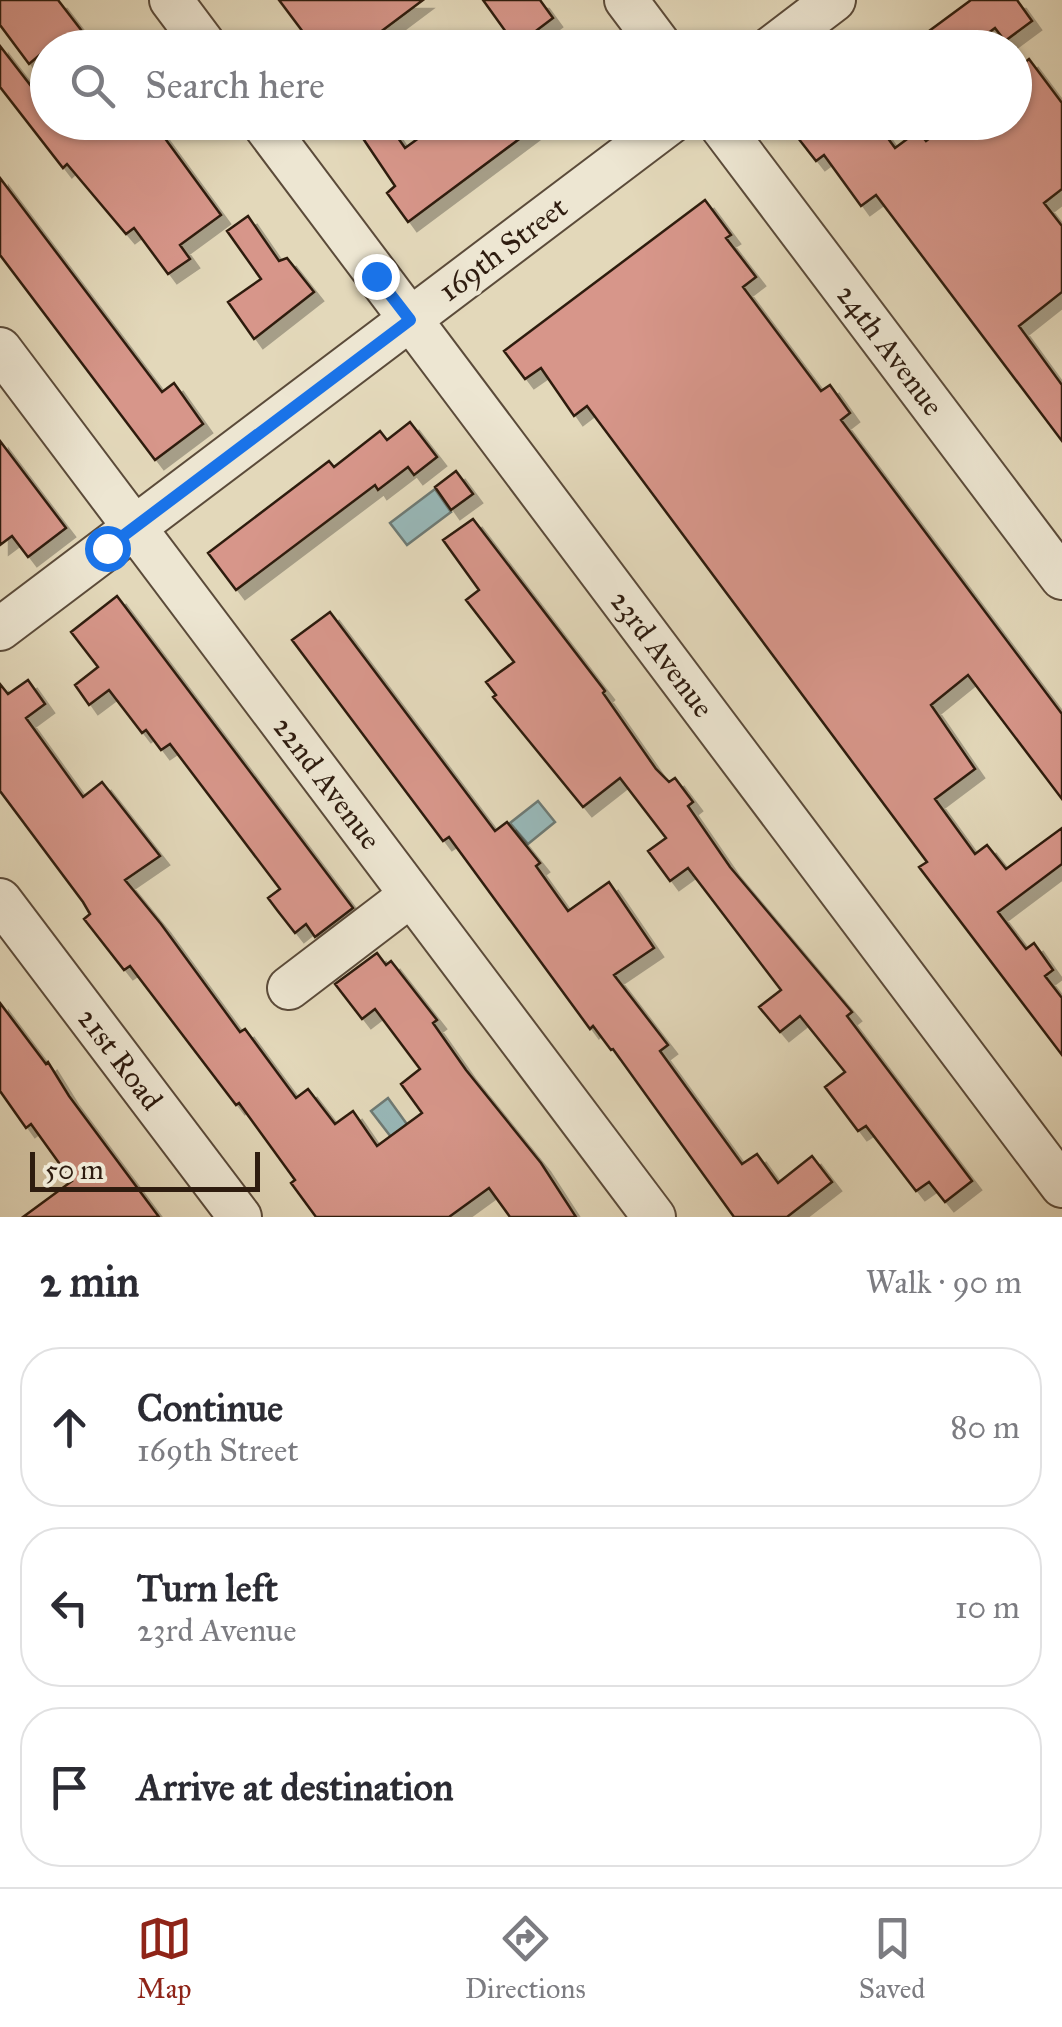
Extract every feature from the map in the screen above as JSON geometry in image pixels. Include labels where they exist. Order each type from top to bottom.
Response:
[{"type":"street","points":[[171,0],[194,30]]},
{"type":"street","points":[[626,0],[648,30]]},
{"type":"street","points":[[794,30],[834,0]]},
{"type":"street","name":"23rd Avenue","points":[[275,140],[1062,1186]]},
{"type":"street","name":"169th Street","points":[[0,629],[647,140]]},
{"type":"street","name":"24th Avenue","points":[[732,140],[1062,578]]},
{"type":"street","name":"22nd Avenue","points":[[0,350],[654,1217]]},
{"type":"street","points":[[289,988],[411,895]]},
{"type":"street","name":"21st Road","points":[[0,900],[240,1217]]},
{"type":"street","points":[[1041,1217],[1062,1201]]},
{"type":"water","points":[[435,489],[451,512],[407,545],[390,523]]},
{"type":"water","points":[[538,801],[555,822],[528,844],[510,823]]},
{"type":"water","points":[[388,1098],[414,1134],[398,1146],[371,1111]]},
{"type":"building","points":[[0,0],[58,0],[81,30],[30,30],[29,64],[0,25]]},
{"type":"building","points":[[279,0],[423,0],[383,30],[302,30]]},
{"type":"building","points":[[483,0],[540,0],[553,18],[537,30],[505,30]]},
{"type":"building","points":[[971,0],[1017,0],[1032,21],[1020,30],[930,30]]},
{"type":"building","points":[[0,46],[30,85],[30,126],[0,87]]},
{"type":"building","points":[[1032,63],[1062,103],[1062,189],[1044,203],[1062,226],[1062,292],[1019,326],[1062,385],[1062,441],[876,195],[861,206],[824,155],[816,161],[800,140],[889,140],[895,148],[906,140],[1032,140]]},
{"type":"building","points":[[41,140],[166,140],[221,215],[180,245],[190,259],[168,274],[134,228],[126,234],[67,164],[63,168]]},
{"type":"building","points":[[364,140],[399,140],[405,148],[416,140],[518,140],[408,222],[387,193],[395,186]]},
{"type":"building","points":[[0,178],[162,392],[174,383],[203,424],[155,460],[0,255]]},
{"type":"building","points":[[705,200],[731,235],[726,238],[756,277],[743,287],[821,391],[830,385],[850,413],[841,420],[1062,714],[1062,799],[968,675],[931,705],[975,769],[935,799],[975,854],[987,845],[1006,869],[1062,828],[1062,864],[998,912],[1026,949],[1034,943],[1053,970],[1045,976],[1062,998],[1062,1055],[919,867],[927,862],[587,406],[574,416],[541,368],[525,379],[504,351]]},
{"type":"building","points":[[248,216],[279,261],[287,258],[314,292],[254,339],[228,302],[261,279],[227,231]]},
{"type":"building","points":[[410,422],[437,457],[414,475],[408,467],[378,490],[375,485],[236,590],[208,553],[329,461],[334,467],[380,431],[387,440]]},
{"type":"building","points":[[0,441],[66,528],[28,557],[12,536],[0,545]]},
{"type":"building","points":[[456,471],[473,494],[451,510],[435,487]]},
{"type":"building","points":[[473,519],[605,691],[656,769],[669,782],[675,778],[693,802],[688,806],[730,867],[852,1012],[847,1016],[972,1181],[945,1202],[929,1182],[916,1191],[866,1126],[858,1131],[825,1087],[845,1072],[800,1016],[780,1032],[759,1007],[781,990],[688,868],[670,881],[648,851],[666,838],[620,778],[583,807],[493,697],[496,695],[486,682],[514,662],[466,600],[479,590],[443,540]]},
{"type":"building","points":[[117,596],[353,908],[315,937],[306,924],[295,933],[277,910],[268,898],[280,889],[170,744],[161,750],[146,730],[142,733],[109,690],[89,705],[75,685],[98,667],[71,632]]},
{"type":"building","points":[[330,612],[495,831],[507,822],[540,863],[536,866],[568,911],[609,882],[654,948],[614,975],[668,1045],[660,1051],[742,1164],[757,1154],[778,1183],[812,1156],[832,1182],[787,1217],[734,1217],[613,1049],[593,1026],[590,1029],[449,837],[443,841],[292,640]]},
{"type":"building","points":[[28,680],[45,704],[26,718],[83,797],[102,782],[160,856],[125,880],[240,1032],[245,1029],[296,1098],[308,1089],[335,1124],[353,1111],[377,1146],[422,1113],[401,1084],[420,1069],[375,1009],[362,1019],[335,984],[377,953],[386,965],[391,961],[437,1020],[433,1023],[466,1070],[541,1163],[576,1217],[510,1217],[489,1188],[449,1217],[316,1217],[291,1183],[295,1180],[239,1103],[236,1105],[130,966],[124,970],[84,919],[90,914],[83,902],[0,791],[0,684],[8,694]]},
{"type":"building","points":[[0,1003],[48,1062],[159,1217],[23,1217],[72,1181],[31,1124],[26,1128],[0,1091]]},
{"type":"route","points":[[107,548],[410,320],[376,276]]}]
